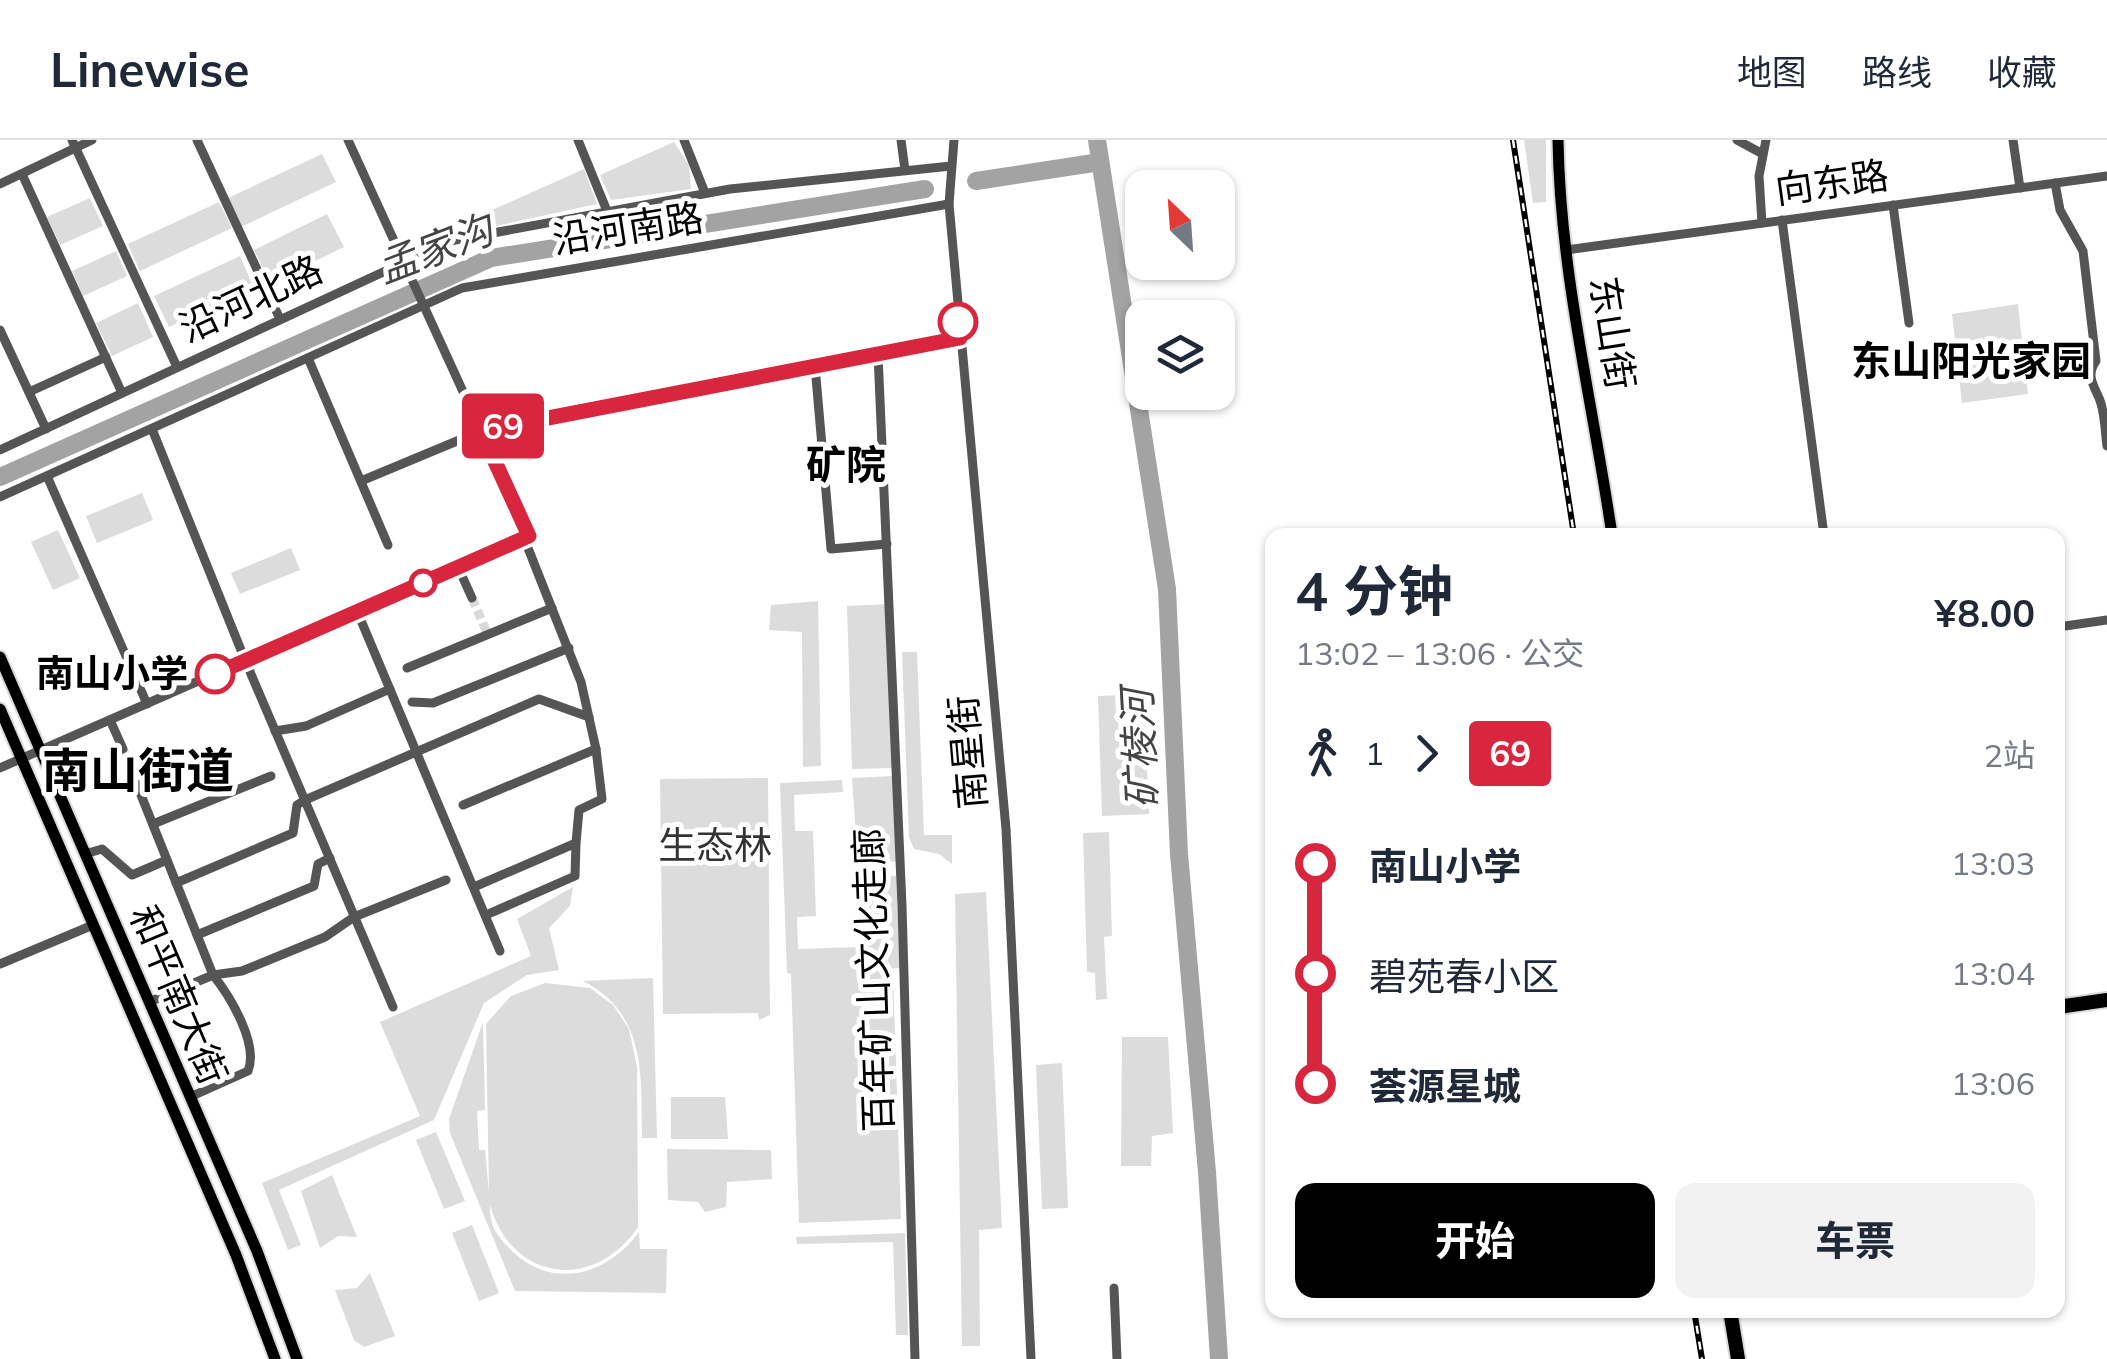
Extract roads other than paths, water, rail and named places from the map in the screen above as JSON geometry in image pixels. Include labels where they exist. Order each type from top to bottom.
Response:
[{"type":"highway","points":[[2065,1006],[2107,1000]]},
{"type":"highway","points":[[1731,1318],[1738,1359]]},
{"type":"main road","name":"东山街","points":[[1558,140],[1566,250],[1611,528]]},
{"type":"main road","name":"和平南大街","points":[[0,657],[257,1251],[297,1359]]},
{"type":"main road","name":"和平南大街","points":[[0,709],[236,1255],[275,1359]]},
{"type":"street","points":[[0,184],[74,144],[92,140]]},
{"type":"street","points":[[197,140],[280,318]]},
{"type":"street","points":[[348,140],[527,537],[569,648],[596,749],[602,798],[579,810],[575,876],[486,916]]},
{"type":"street","points":[[578,140],[607,211]]},
{"type":"street","points":[[684,140],[705,193]]},
{"type":"street","points":[[901,140],[904,170]]},
{"type":"street","name":"南星街","points":[[954,140],[949,204],[1006,829],[1031,1359]]},
{"type":"street","points":[[1737,140],[1761,153]]},
{"type":"street","points":[[1762,223],[1761,153],[1766,140]]},
{"type":"street","points":[[2013,140],[2020,188]]},
{"type":"street","points":[[74,144],[177,367]]},
{"type":"street","name":"沿河北路","points":[[0,450],[456,239],[705,193],[951,166]]},
{"type":"street","points":[[22,174],[122,393]]},
{"type":"street","name":"向东路","points":[[1566,250],[2107,176]]},
{"type":"street","points":[[2055,183],[2060,210],[2083,251],[2096,361],[2090,369],[2092,389],[2099,397],[2107,446]]},
{"type":"street","name":"沿河南路","points":[[0,497],[462,288],[949,204]]},
{"type":"street","points":[[1893,205],[1909,323]]},
{"type":"street","points":[[1782,220],[1823,528]]},
{"type":"street","points":[[0,330],[46,428]]},
{"type":"street","points":[[360,481],[481,431],[960,338]]},
{"type":"street","name":"百年矿山文化走廊","points":[[878,354],[888,544],[915,1359]]},
{"type":"street","points":[[29,392],[106,358]]},
{"type":"street","points":[[308,358],[388,545]]},
{"type":"street","points":[[816,366],[831,549],[888,544]]},
{"type":"street","points":[[152,429],[245,660],[394,1007]]},
{"type":"street","points":[[46,476],[147,704]]},
{"type":"street","points":[[0,768],[527,537]]},
{"type":"street","points":[[458,567],[472,598]]},
{"type":"street","points":[[407,668],[552,608]]},
{"type":"street","points":[[358,612],[500,951]]},
{"type":"street","points":[[2065,625],[2107,620]]},
{"type":"street","points":[[412,702],[433,703],[569,648]]},
{"type":"street","points":[[275,731],[306,726],[390,689]]},
{"type":"street","points":[[176,883],[294,833],[297,805],[304,800],[539,699],[589,717]]},
{"type":"street","points":[[110,720],[122,748]]},
{"type":"street","points":[[463,805],[596,749]]},
{"type":"street","points":[[131,770],[213,976],[230,995],[244,1027],[252,1061],[248,1071],[190,1097]]},
{"type":"street","points":[[153,824],[272,776]]},
{"type":"street","points":[[474,887],[576,843]]},
{"type":"street","points":[[85,854],[102,849],[132,875],[168,860]]},
{"type":"street","points":[[197,935],[314,886],[318,864],[330,858]]},
{"type":"street","points":[[149,1002],[326,937],[354,917],[446,880]]},
{"type":"street","points":[[1,960],[93,925]]},
{"type":"street","points":[[1114,1288],[1117,1359]]},
{"type":"waterway","name":"矿棱河","points":[[1097,140],[1167,589],[1179,854],[1219,1359]]},
{"type":"waterway","name":"孟家沟","points":[[976,181],[1100,162]]},
{"type":"waterway","name":"孟家沟","points":[[0,477],[491,258],[925,189]]},
{"type":"tunnel","points":[[472,598],[488,635]]},
{"type":"tunnel","points":[[123,749],[131,770]]},
{"type":"railway","points":[[1513,140],[1573,528]]},
{"type":"railway","points":[[1695,1318],[1702,1359]]},
{"type":"place","name":"南山小学","points":[[215,674]]},
{"type":"district","name":"东山阳光家园","points":[[1971,361]]},
{"type":"district","name":"矿院","points":[[846,465]]},
{"type":"district","name":"南山街道","points":[[138,771]]},
{"type":"park label","name":"生态林","points":[[715,846]]}]
